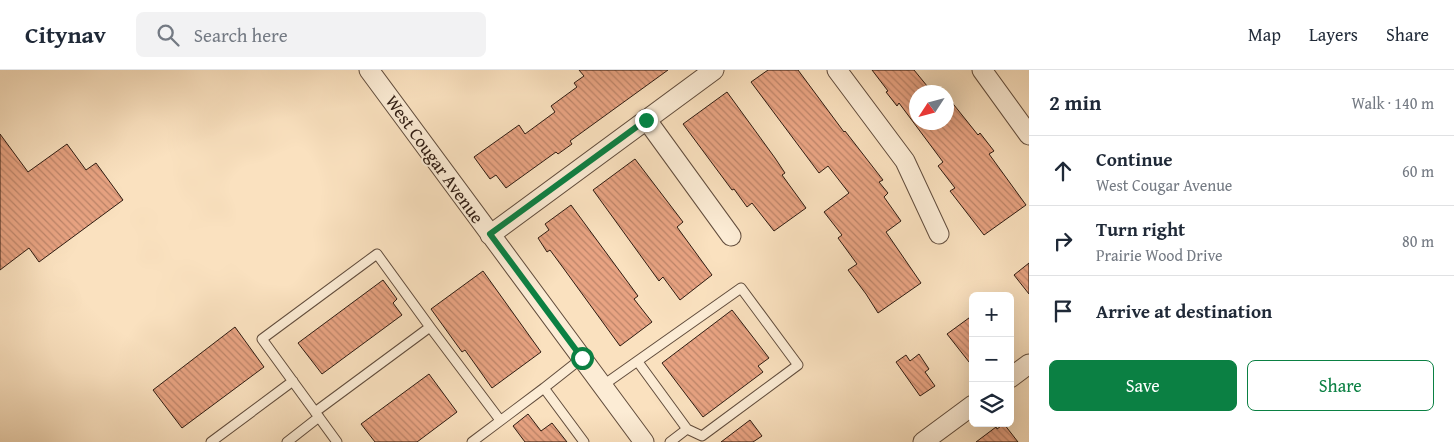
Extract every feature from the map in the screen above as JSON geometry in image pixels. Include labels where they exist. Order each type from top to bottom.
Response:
[{"type":"street","name":"West Cougar Avenue","points":[[369,70],[644,442]]},
{"type":"street","points":[[490,234],[714,70]]},
{"type":"street","points":[[837,70],[905,161],[939,234]]},
{"type":"street","points":[[982,70],[1029,135]]},
{"type":"street","points":[[646,120],[731,236]]},
{"type":"street","points":[[1014,375],[1029,364]]},
{"type":"street","points":[[928,440],[969,408]]},
{"type":"lane","points":[[337,442],[262,339],[377,254],[500,420]]},
{"type":"lane","points":[[602,386],[741,288],[798,365],[702,436],[687,429],[638,362]]},
{"type":"lane","points":[[286,442],[317,415],[430,327]]},
{"type":"lane","points":[[472,442],[582,358]]},
{"type":"lane","points":[[211,442],[293,381]]},
{"type":"lane","points":[[544,388],[584,442]]},
{"type":"lane","points":[[670,442],[687,429]]},
{"type":"building","points":[[579,70],[668,70],[570,141],[572,144],[558,154],[556,152],[506,188],[496,175],[490,179],[474,157],[519,125],[525,134],[555,112],[551,106],[577,87],[574,83],[584,76]]},
{"type":"building","points":[[768,70],[798,70],[844,132],[883,180],[879,182],[888,193],[884,197],[901,221],[886,232],[921,283],[878,313],[848,270],[857,264],[838,238],[842,235],[824,212],[849,193],[828,166],[819,173],[751,82]]},
{"type":"building","points":[[872,70],[914,70],[926,85],[909,85],[909,116],[899,103],[897,106],[886,92],[888,91]]},
{"type":"building","points":[[727,92],[775,158],[785,173],[782,175],[806,208],[774,231],[752,203],[747,207],[734,189],[732,190],[683,124]]},
{"type":"building","points":[[954,105],[978,135],[980,133],[994,151],[989,154],[1026,205],[984,235],[950,191],[955,188],[938,166],[943,162],[919,130],[954,130]]},
{"type":"building","points":[[0,134],[28,172],[67,144],[86,170],[96,163],[123,200],[39,262],[29,248],[0,270]]},
{"type":"building","points":[[635,159],[683,222],[677,227],[712,275],[680,300],[663,277],[659,281],[593,190]]},
{"type":"building","points":[[571,205],[638,296],[634,299],[652,322],[620,346],[550,250],[547,252],[538,238],[549,230],[545,224]]},
{"type":"building","points":[[1029,263],[1029,294],[1014,275]]},
{"type":"building","points":[[483,271],[541,352],[492,388],[465,350],[462,352],[431,309]]},
{"type":"building","points":[[383,280],[397,299],[393,303],[402,315],[322,374],[298,343]]},
{"type":"building","points":[[732,310],[769,358],[758,366],[763,372],[703,417],[662,363]]},
{"type":"building","points":[[969,318],[969,362],[947,334]]},
{"type":"building","points":[[235,327],[264,367],[182,428],[153,390]]},
{"type":"building","points":[[919,354],[929,369],[925,372],[935,386],[920,396],[896,362],[906,355],[910,361]]},
{"type":"building","points":[[429,374],[457,412],[417,442],[375,442],[361,424]]},
{"type":"building","points":[[528,414],[541,431],[552,423],[567,442],[525,442],[513,426]]},
{"type":"building","points":[[750,420],[762,436],[753,442],[721,442]]},
{"type":"building","points":[[996,427],[997,429],[1006,427],[1018,442],[976,442]]},
{"type":"route","points":[[582,358],[490,234],[646,120]]}]
